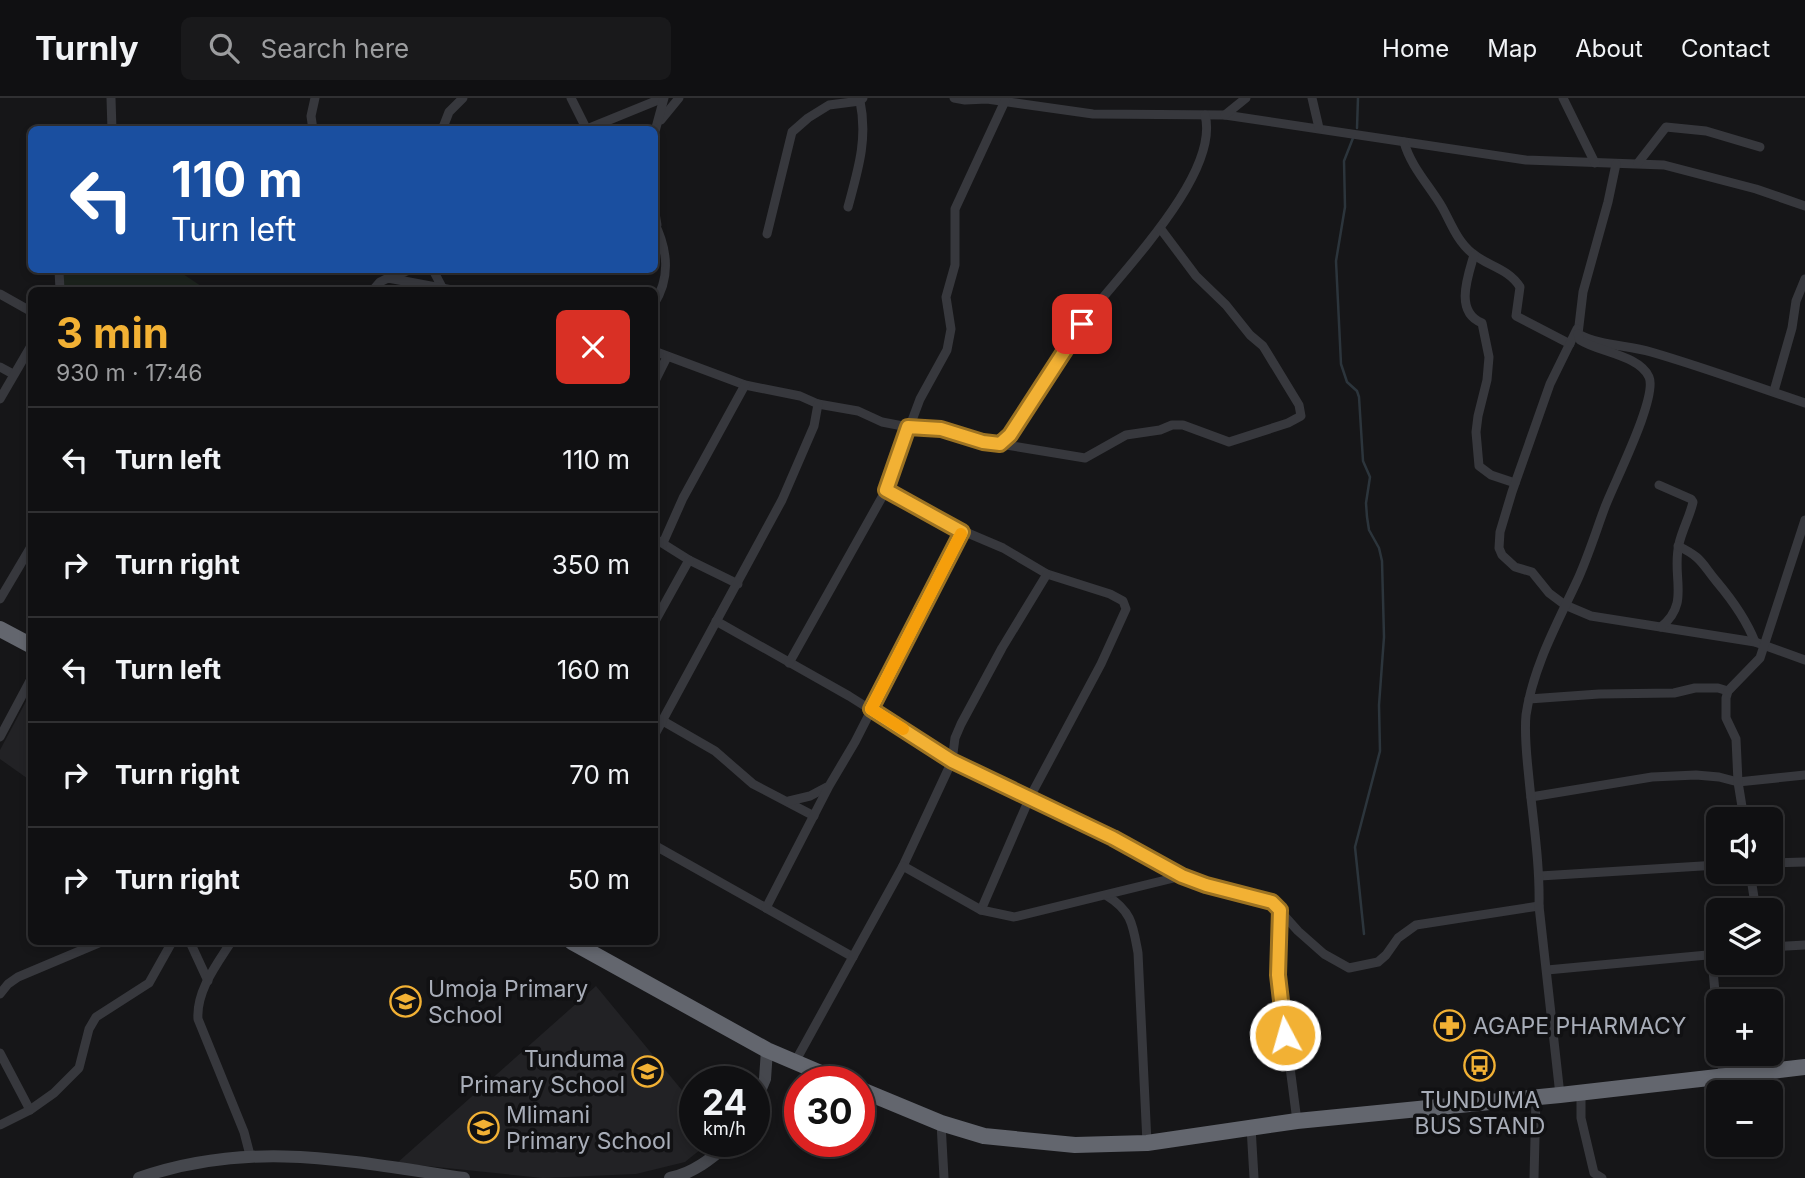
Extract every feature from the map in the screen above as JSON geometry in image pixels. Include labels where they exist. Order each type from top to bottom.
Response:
[{"type":"highway","points":[[0,629],[28,644]]},
{"type":"highway","points":[[577,945],[767,1050],[804,1066]]},
{"type":"highway","points":[[875,1096],[941,1123],[984,1136],[1075,1145],[1147,1143],[1297,1121],[1805,1067]]},
{"type":"street","points":[[111,98],[112,126]]},
{"type":"street","points":[[312,126],[311,117],[315,98]]},
{"type":"street","points":[[444,126],[449,112],[463,98]]},
{"type":"street","points":[[571,98],[585,126]]},
{"type":"street","points":[[594,126],[663,98]]},
{"type":"street","points":[[658,124],[663,98]]},
{"type":"street","points":[[658,124],[679,98]]},
{"type":"street","points":[[954,98],[987,98],[1093,114],[1226,115],[1264,123],[1319,128],[1526,160],[1639,163],[1679,168],[1756,189],[1805,206]]},
{"type":"street","points":[[1226,115],[1246,98]]},
{"type":"street","points":[[1312,98],[1319,128]]},
{"type":"street","points":[[1563,98],[1595,163]]},
{"type":"street","points":[[767,234],[792,132],[829,105],[862,99],[864,146],[848,207]]},
{"type":"street","points":[[789,663],[886,490],[920,399],[942,363],[950,340],[946,296],[955,265],[954,225],[958,201],[1005,101]]},
{"type":"street","points":[[1000,444],[1010,435],[1082,324],[1160,228],[1182,195],[1195,172],[1207,138],[1209,127],[1205,115]]},
{"type":"street","points":[[1639,163],[1666,127],[1706,131],[1759,147]]},
{"type":"street","points":[[1404,142],[1410,162],[1441,205],[1455,233],[1474,254],[1499,267],[1517,283],[1521,293],[1516,316],[1570,344]]},
{"type":"street","points":[[1560,1095],[1539,906],[1540,876],[1526,728],[1529,699],[1544,651],[1643,418],[1650,389],[1649,378],[1641,367],[1618,355],[1586,344],[1580,340],[1578,331],[1583,292],[1616,164]]},
{"type":"street","points":[[658,353],[744,386],[800,396],[818,404],[858,411],[882,422],[941,429],[983,442],[1085,458],[1126,435],[1160,430],[1172,425],[1183,425],[1228,442],[1288,423],[1301,416],[1299,405],[1263,346],[1195,276],[1160,228]]},
{"type":"street","points":[[658,230],[667,270],[658,296]]},
{"type":"street","points":[[1474,254],[1465,284],[1468,313],[1472,319],[1482,323],[1489,349],[1488,380],[1476,432],[1479,466],[1491,475],[1515,483]]},
{"type":"street","points":[[376,287],[391,275],[437,287]]},
{"type":"street","points":[[1774,391],[1792,328],[1796,301],[1805,279]]},
{"type":"street","points":[[0,293],[28,310]]},
{"type":"street","points":[[1578,331],[1550,384],[1515,483],[1500,532],[1499,548],[1502,555],[1515,567],[1532,572],[1549,593],[1565,605],[1591,616],[1760,644],[1805,660]]},
{"type":"street","points":[[1578,331],[1592,340],[1647,351],[1805,403]]},
{"type":"street","points":[[0,399],[28,350]]},
{"type":"street","points":[[658,375],[667,357]]},
{"type":"street","points":[[0,367],[13,374]]},
{"type":"street","points":[[738,584],[689,560],[659,541],[744,386]]},
{"type":"street","points":[[658,729],[782,500],[814,426],[818,404]]},
{"type":"street","points":[[1659,485],[1693,502],[1678,546],[1678,604],[1672,618],[1661,627]]},
{"type":"street","points":[[886,490],[962,532],[1003,548],[1047,574],[1110,594],[1123,601],[1126,609],[1101,664],[1030,797],[981,910]]},
{"type":"street","points":[[1742,807],[1736,738],[1726,718],[1728,691],[1756,664],[1760,644],[1805,520]]},
{"type":"street","points":[[766,908],[829,786],[855,742],[962,532]]},
{"type":"street","points":[[1678,546],[1705,563],[1715,580],[1732,599],[1760,644]]},
{"type":"street","points":[[0,599],[28,552]]},
{"type":"street","points":[[658,616],[689,560]]},
{"type":"street","points":[[795,1062],[903,866],[952,761],[955,738],[961,724],[1002,648],[1047,574]]},
{"type":"street","points":[[716,621],[871,709],[952,761],[1030,797],[1182,876],[1272,902],[1298,931],[1324,954],[1349,968],[1378,962],[1398,937],[1416,925],[1539,906]]},
{"type":"street","points":[[2,731],[28,684]]},
{"type":"street","points":[[1529,699],[1674,693],[1695,688],[1728,691]]},
{"type":"street","points":[[663,721],[715,751],[752,784],[814,816]]},
{"type":"street","points":[[1531,797],[1661,777],[1696,775],[1738,782],[1805,775]]},
{"type":"street","points":[[789,801],[802,799],[829,786]]},
{"type":"street","points":[[658,847],[853,957]]},
{"type":"street","points":[[1783,863],[1805,862]]},
{"type":"street","points":[[903,866],[981,910],[1014,917],[1182,876]]},
{"type":"street","points":[[1540,876],[1706,866]]},
{"type":"street","points":[[1107,895],[1121,904],[1132,922],[1138,953],[1147,1143]]},
{"type":"street","points":[[1280,910],[1278,975],[1297,1121]]},
{"type":"street","points":[[0,994],[18,977],[94,945]]},
{"type":"street","points":[[0,1125],[30,1110],[54,1093],[79,1068],[89,1029],[96,1017],[149,983],[170,945]]},
{"type":"street","points":[[191,945],[208,981]]},
{"type":"street","points":[[228,945],[208,981],[197,1009],[198,1018],[244,1132],[250,1155]]},
{"type":"street","points":[[1783,946],[1805,945]]},
{"type":"street","points":[[1547,970],[1706,955]]},
{"type":"street","points":[[766,1066],[767,1050]]},
{"type":"street","points":[[0,1053],[30,1110]]},
{"type":"street","points":[[1722,1066],[1723,1074]]},
{"type":"street","points":[[1581,1092],[1581,1118],[1594,1173],[1602,1178]]},
{"type":"street","points":[[1534,1178],[1536,1097]]},
{"type":"street","points":[[941,1123],[944,1178]]},
{"type":"street","points":[[1251,1127],[1254,1178]]},
{"type":"street","points":[[139,1178],[197,1162],[250,1155],[321,1157],[409,1174],[464,1178]]},
{"type":"street","points":[[677,1177],[713,1157]]},
{"type":"shaded area","points":[[64,273],[182,273],[202,287],[109,285],[63,287]]},
{"type":"shaded area","points":[[28,698],[28,779],[0,759],[0,750]]},
{"type":"shaded area","points":[[596,986],[679,1087],[679,1157],[691,1157],[685,1162],[636,1174],[543,1178],[397,1163]]},
{"type":"waterway","points":[[1357,128],[1358,98]]},
{"type":"waterway","points":[[1353,138],[1344,161],[1345,207],[1336,261],[1341,364],[1347,382],[1357,391],[1359,397],[1363,461],[1370,477],[1367,517],[1369,530],[1379,548],[1382,561],[1384,637],[1379,705],[1380,751],[1355,847],[1364,934]]},
{"type":"slow traffic","points":[[903,729],[871,709],[961,534]]},
{"type":"place","name":"Umoja Primary School","points":[[405,1002]]},
{"type":"place","name":"AGAPE PHARMACY","points":[[1450,1026]]},
{"type":"place","name":"TUNDUMA BUS STAND","points":[[1480,1066]]},
{"type":"place","name":"Tunduma Primary School","points":[[648,1072]]},
{"type":"place","name":"Mlimani Primary School","points":[[483,1128]]},
{"type":"route","points":[[1082,324],[1010,435],[1000,444],[983,442],[941,429],[908,427],[886,490],[962,532],[871,709],[952,761],[1113,838],[1182,876],[1272,902],[1280,910],[1278,975],[1285,1035]]}]
